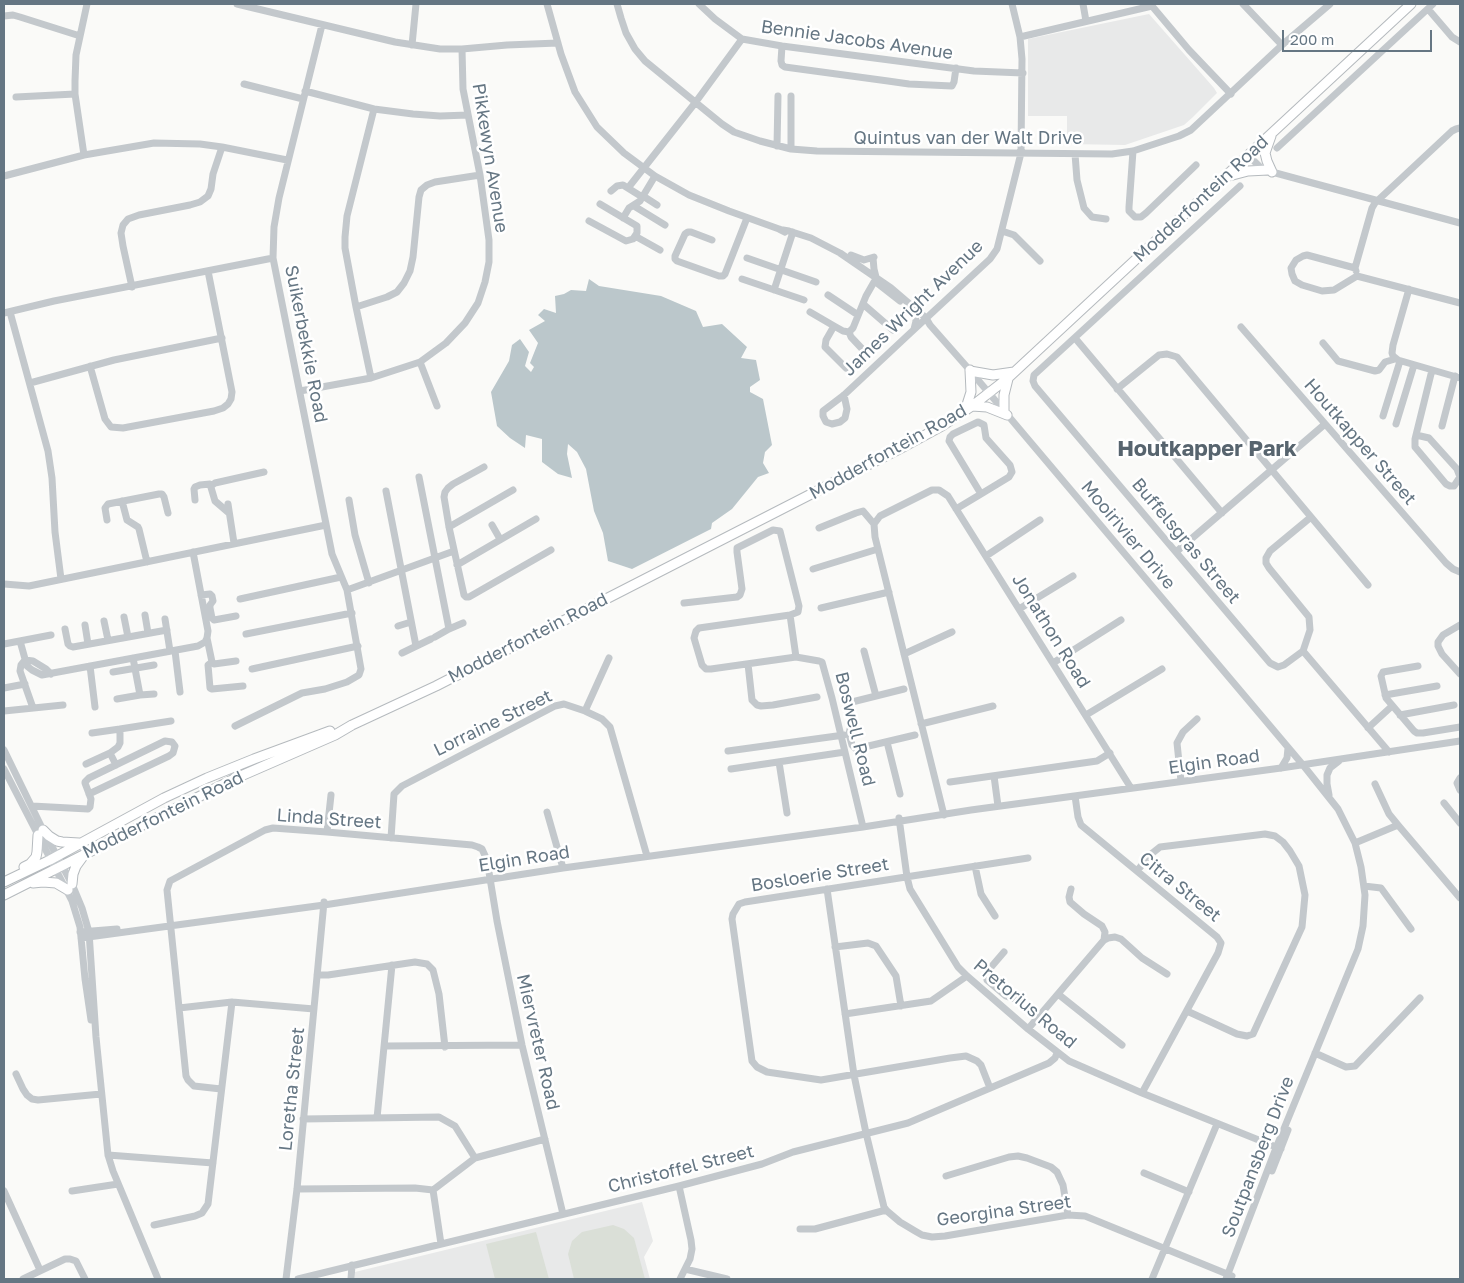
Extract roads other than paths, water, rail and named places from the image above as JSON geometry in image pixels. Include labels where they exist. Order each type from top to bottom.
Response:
[{"type":"main road","name":"Modderfontein Road","points":[[4,895],[234,779],[335,735],[442,682],[895,451],[969,408],[1016,371],[1411,4]]},
{"type":"main road","points":[[1222,179],[1243,172],[1270,171],[1265,153],[1272,133]]},
{"type":"main road","points":[[1008,378],[1004,395],[1006,413],[987,407],[969,408],[971,392],[970,370],[993,375],[1016,371]]},
{"type":"main road","name":"Modderfontein Road","points":[[4,880],[53,858],[164,798],[232,767],[352,725]]},
{"type":"main road","points":[[4,880],[33,860],[37,852],[41,833],[62,842],[81,842]]},
{"type":"main road","points":[[25,884],[48,882],[70,887],[76,866],[85,853]]},
{"type":"street","points":[[84,155],[75,94],[76,63],[87,4]]},
{"type":"street","points":[[237,4],[412,45],[440,49],[558,43]]},
{"type":"street","points":[[412,45],[416,4]]},
{"type":"street","name":"Mooirivier Drive","points":[[547,4],[575,92],[598,127],[624,154],[655,176],[689,195],[747,218],[786,230],[834,253],[876,280]]},
{"type":"street","name":"Quintus van der Walt Drive","points":[[617,4],[623,26],[635,49],[651,66],[734,132],[778,146],[817,152],[1075,154],[1112,154],[1133,151],[1179,136],[1191,130],[1330,4]]},
{"type":"street","name":"Bennie Jacobs Avenue","points":[[699,4],[715,19],[742,39],[974,71],[1023,73]]},
{"type":"street","name":"James Wright Avenue","points":[[844,394],[926,321],[935,309],[993,255],[997,249],[1021,153],[1023,73],[1020,37],[1012,4]]},
{"type":"street","points":[[1082,4],[1086,21]]},
{"type":"street","points":[[1243,4],[1282,46]]},
{"type":"street","points":[[1020,37],[1152,5],[1189,50],[1231,94]]},
{"type":"street","points":[[1277,148],[1430,6],[1452,37],[1460,42]]},
{"type":"street","points":[[4,16],[13,15],[80,36]]},
{"type":"street","name":"Suikerbekkie Road","points":[[235,726],[302,693],[325,689],[347,682],[358,675],[361,669],[347,590],[332,554],[273,258],[274,227],[279,198],[322,24]]},
{"type":"street","points":[[628,188],[742,39]]},
{"type":"street","points":[[782,46],[781,61],[785,67],[909,84],[952,86],[956,68]]},
{"type":"street","name":"Pikkewyn Avenue","points":[[300,392],[371,378],[420,362],[446,343],[466,322],[478,303],[489,262],[489,240],[480,175],[462,79],[462,49]]},
{"type":"street","points":[[244,84],[374,109],[440,116],[468,115]]},
{"type":"street","points":[[16,97],[75,94]]},
{"type":"street","points":[[778,96],[778,146]]},
{"type":"street","points":[[791,149],[792,96]]},
{"type":"street","points":[[371,378],[356,308],[345,237],[347,216],[374,109]]},
{"type":"street","points":[[1460,128],[1452,132],[1377,200],[1372,208],[1356,272],[1341,286],[1326,292],[1298,284],[1293,278],[1291,268],[1296,260],[1307,256],[1356,272],[1409,289],[1460,303]]},
{"type":"street","points":[[4,176],[84,155],[154,143],[200,144],[287,160]]},
{"type":"street","points":[[132,287],[121,233],[123,225],[128,219],[139,215],[190,205],[200,202],[208,196],[212,189],[213,174],[222,147]]},
{"type":"street","points":[[1133,151],[1129,211],[1134,217],[1141,217],[1146,213],[1196,165]]},
{"type":"street","points":[[1075,154],[1077,180],[1084,208],[1092,217],[1106,219]]},
{"type":"street","points":[[1248,155],[1256,164],[1270,171],[1460,223]]},
{"type":"street","points":[[356,308],[397,292],[404,283],[410,271],[413,257],[421,190],[427,184],[480,175]]},
{"type":"street","points":[[623,218],[629,208],[640,202],[641,195],[655,176]]},
{"type":"street","points":[[611,191],[620,185],[657,205]]},
{"type":"street","points":[[1222,514],[1075,338],[1240,186]]},
{"type":"street","points":[[589,221],[626,241],[633,239],[638,233],[637,226],[600,204]]},
{"type":"street","points":[[634,206],[665,224]]},
{"type":"street","points":[[712,240],[688,232],[685,234],[675,259],[723,276],[747,218]]},
{"type":"street","points":[[1002,231],[1016,236],[1040,261]]},
{"type":"street","points":[[774,290],[793,234]]},
{"type":"street","name":"Mooirivier Drive","points":[[793,234],[811,238],[836,250],[916,311],[926,321],[990,393],[1303,765]]},
{"type":"street","points":[[635,236],[660,250]]},
{"type":"street","points":[[811,238],[818,239],[861,260],[873,257],[876,280],[853,328],[849,332]]},
{"type":"street","points":[[61,579],[48,451],[30,383],[7,312],[273,258]]},
{"type":"street","points":[[747,258],[816,282]]},
{"type":"street","points":[[90,366],[105,419],[111,427],[123,428],[214,410],[228,404],[232,392],[208,271]]},
{"type":"street","points":[[742,279],[804,300]]},
{"type":"street","points":[[1383,416],[1396,359],[1392,353],[1393,345],[1409,289]]},
{"type":"street","points":[[828,296],[858,315]]},
{"type":"street","points":[[863,304],[893,330]]},
{"type":"street","points":[[914,330],[916,311],[935,309],[935,331]]},
{"type":"street","points":[[810,312],[843,331],[849,332]]},
{"type":"street","points":[[834,326],[826,340],[826,347],[846,368]]},
{"type":"street","name":"Houtkapper Street","points":[[1241,328],[1446,563],[1460,572]]},
{"type":"street","points":[[849,332],[851,337],[867,354],[872,353],[876,346]]},
{"type":"street","points":[[30,383],[90,366],[222,338]]},
{"type":"street","name":"Buffelsgras Street","points":[[1075,338],[1034,376],[1035,386],[1272,665],[1278,667],[1284,665],[1303,651]]},
{"type":"street","points":[[1323,344],[1338,361],[1374,371],[1379,370],[1385,362],[1396,359],[1458,377],[1442,426]]},
{"type":"street","points":[[1116,389],[1155,358],[1167,354],[1174,355],[1368,586]]},
{"type":"street","points":[[420,362],[437,406]]},
{"type":"street","points":[[1396,424],[1414,365]]},
{"type":"street","points":[[1416,435],[1429,438],[1458,471],[1459,478],[1454,486],[1446,484],[1416,450],[1414,442],[1432,370]]},
{"type":"street","points":[[956,509],[981,494],[1009,477],[1012,473],[1010,465],[986,438],[982,423],[976,422],[953,434],[949,439],[949,443],[981,494]]},
{"type":"street","points":[[1176,552],[1325,424]]},
{"type":"street","points":[[484,467],[453,484],[444,492],[464,595],[469,598],[551,550]]},
{"type":"street","points":[[195,500],[195,487],[206,484],[211,486],[220,481],[264,472]]},
{"type":"street","points":[[419,477],[449,629]]},
{"type":"street","points":[[211,486],[215,501],[229,513]]},
{"type":"street","points":[[450,527],[513,490]]},
{"type":"street","name":"Jonathon Road","points":[[874,524],[880,516],[927,493],[936,490],[942,491],[948,496],[1132,788]]},
{"type":"street","points":[[386,491],[416,646]]},
{"type":"street","points":[[107,520],[106,506],[108,504],[162,494],[168,512]]},
{"type":"street","points":[[349,500],[369,583]]},
{"type":"street","points":[[122,501],[127,520],[138,527],[147,562]]},
{"type":"street","points":[[228,504],[234,543]]},
{"type":"street","points":[[819,528],[856,512],[863,511],[874,524],[878,550],[943,813]]},
{"type":"street","points":[[1311,517],[1270,551],[1266,558],[1266,563],[1268,568],[1309,617],[1310,630],[1303,651],[1388,752]]},
{"type":"street","points":[[457,565],[536,519]]},
{"type":"street","points":[[986,556],[1040,520]]},
{"type":"street","points":[[4,584],[29,586],[326,525]]},
{"type":"street","points":[[492,525],[500,539]]},
{"type":"street","points":[[684,603],[737,597],[740,595],[742,589],[737,548],[773,530],[778,530],[782,535],[799,606],[797,613],[790,615],[796,656]]},
{"type":"street","points":[[813,569],[878,550]]},
{"type":"street","points":[[347,590],[454,551]]},
{"type":"street","points":[[193,552],[208,631],[206,640],[212,662]]},
{"type":"street","points":[[1019,609],[1073,576]]},
{"type":"street","points":[[240,599],[341,577]]},
{"type":"street","points":[[821,608],[889,592]]},
{"type":"street","points":[[201,595],[208,594],[212,596],[213,601],[210,605],[214,620],[236,616]]},
{"type":"street","points":[[246,634],[352,613]]},
{"type":"street","name":"Boswell Road","points":[[790,615],[704,627],[696,631],[694,638],[704,668],[711,669],[796,656],[819,661],[823,664],[845,734],[845,752],[862,821]]},
{"type":"street","points":[[145,616],[148,633]]},
{"type":"street","points":[[124,617],[128,637]]},
{"type":"street","points":[[165,619],[180,692]]},
{"type":"street","points":[[1053,663],[1120,620]]},
{"type":"street","points":[[104,621],[108,640]]},
{"type":"street","points":[[398,626],[411,622]]},
{"type":"street","points":[[402,653],[463,622]]},
{"type":"street","points":[[85,625],[88,644]]},
{"type":"street","points":[[1460,626],[1442,635],[1438,642],[1442,654],[1460,674]]},
{"type":"street","points":[[65,629],[70,646],[73,647],[167,630]]},
{"type":"street","points":[[904,654],[952,632]]},
{"type":"street","points":[[4,644],[51,635]]},
{"type":"street","points":[[25,660],[33,661],[51,674],[91,670],[133,658],[173,654],[198,646],[206,640]]},
{"type":"street","points":[[20,641],[25,660],[20,668],[33,708]]},
{"type":"street","points":[[252,669],[358,646]]},
{"type":"street","points":[[864,651],[876,696]]},
{"type":"street","points":[[133,658],[140,695]]},
{"type":"street","points":[[585,711],[609,658]]},
{"type":"street","points":[[212,662],[216,664],[236,660]]},
{"type":"street","points":[[212,662],[208,665],[210,688],[242,686]]},
{"type":"street","points":[[748,664],[752,700],[757,705],[773,705],[817,697]]},
{"type":"street","points":[[113,672],[154,665]]},
{"type":"street","points":[[1418,666],[1383,672],[1381,676],[1385,695],[1392,706],[1417,733],[1460,727]]},
{"type":"street","points":[[1086,716],[1162,669]]},
{"type":"street","points":[[91,670],[95,707]]},
{"type":"street","points":[[4,688],[25,684]]},
{"type":"street","points":[[1385,695],[1437,686]]},
{"type":"street","points":[[845,734],[852,720],[850,703],[904,689]]},
{"type":"street","points":[[117,699],[154,694]]},
{"type":"street","name":"Lorraine Street","points":[[391,838],[394,794],[402,786],[555,706],[564,704],[602,719],[610,727],[647,855]]},
{"type":"street","points":[[4,711],[64,705]]},
{"type":"street","points":[[1400,715],[1454,705]]},
{"type":"street","points":[[921,724],[993,706]]},
{"type":"street","points":[[1368,728],[1392,706]]},
{"type":"street","points":[[1181,781],[1177,743],[1182,732],[1197,719]]},
{"type":"street","points":[[92,733],[171,721]]},
{"type":"street","points":[[86,764],[110,753],[118,747],[120,743],[120,729]]},
{"type":"street","points":[[845,734],[854,748],[915,735]]},
{"type":"street","points":[[728,751],[845,734]]},
{"type":"street","points":[[32,806],[88,810],[91,804],[85,783],[86,779],[165,741],[172,742],[175,746],[174,753],[169,756],[89,794]]},
{"type":"street","name":"Elgin Road","points":[[81,935],[171,925],[324,903],[854,824],[858,820],[899,819],[968,808],[971,810],[1303,765],[1460,741]]},
{"type":"street","points":[[887,742],[900,794]]},
{"type":"street","points":[[1281,768],[1287,758],[1288,748]]},
{"type":"street","points":[[4,750],[32,806],[41,833]]},
{"type":"street","points":[[731,769],[845,752]]},
{"type":"street","points":[[110,753],[116,764]]},
{"type":"street","points":[[950,782],[1097,761],[1110,753]]},
{"type":"street","points":[[1329,797],[1327,774],[1330,768],[1341,759]]},
{"type":"street","points":[[780,762],[787,813]]},
{"type":"street","name":"Soutpansberg Drive","points":[[1229,1277],[1278,1148],[1358,949],[1364,916],[1364,886],[1355,843],[1344,819],[1303,765]]},
{"type":"street","points":[[4,769],[82,908],[89,935],[96,1037],[108,1155],[118,1184],[158,1279]]},
{"type":"street","points":[[994,776],[998,806]]},
{"type":"street","points":[[1460,778],[1457,783],[1460,790]]},
{"type":"street","points":[[1375,784],[1389,814],[1460,898]]},
{"type":"street","points":[[327,832],[331,795]]},
{"type":"street","name":"Citra Street","points":[[1075,796],[1078,817],[1082,825],[1217,937],[1221,943],[1218,953],[1188,1010],[1142,1093]]},
{"type":"street","points":[[1444,804],[1460,822]]},
{"type":"street","points":[[547,812],[562,867]]},
{"type":"street","name":"Pretorius Road","points":[[899,819],[907,877],[913,894],[958,967],[1028,1029],[1073,1064],[1278,1148]]},
{"type":"street","name":"Elgin Road","points":[[647,855],[862,821]]},
{"type":"street","points":[[1355,843],[1398,825]]},
{"type":"street","name":"Linda Street","points":[[221,1089],[194,1086],[186,1076],[167,890],[167,885],[172,879],[269,829],[327,832],[478,847],[484,854],[489,878]]},
{"type":"street","points":[[1136,871],[1160,847],[1265,834],[1275,836],[1283,842],[1299,866],[1305,895],[1302,927],[1253,1034],[1247,1036],[1237,1034],[1188,1010]]},
{"type":"street","name":"Bosloerie Street","points":[[990,1088],[980,1064],[966,1056],[826,1080],[816,1080],[761,1070],[752,1061],[732,920],[734,910],[739,904],[744,902],[1028,858]]},
{"type":"street","points":[[975,866],[981,894],[995,916]]},
{"type":"street","name":"Miervreter Road","points":[[489,878],[522,1046],[563,1214]]},
{"type":"street","points":[[1364,886],[1381,888],[1411,929]]},
{"type":"street","points":[[70,887],[81,935],[88,1003],[96,1037]]},
{"type":"street","points":[[800,1229],[815,1229],[886,1210],[866,1134],[854,1075],[827,889]]},
{"type":"street","points":[[1028,1029],[1104,940],[1105,932],[1102,926],[1070,902],[1069,897],[1072,889]]},
{"type":"street","name":"Loretha Street","points":[[286,1279],[297,1189],[324,903]]},
{"type":"street","points":[[1104,940],[1115,937],[1121,940],[1142,958],[1167,974]]},
{"type":"street","points":[[835,946],[868,942],[876,946],[896,976],[901,1006]]},
{"type":"street","points":[[1004,952],[986,973],[987,980],[1006,996],[1022,1001],[1040,1016]]},
{"type":"street","points":[[317,975],[415,962],[427,964],[433,970],[441,1003],[445,1047]]},
{"type":"street","points":[[377,1118],[392,965]]},
{"type":"street","points":[[845,1014],[933,1000],[967,976]]},
{"type":"street","points":[[1058,994],[1122,1045]]},
{"type":"street","points":[[1316,1053],[1346,1066],[1355,1066],[1420,998]]},
{"type":"street","points":[[179,1008],[232,1002],[314,1009]]},
{"type":"street","points":[[154,1225],[202,1213],[210,1198],[232,1002]]},
{"type":"street","points":[[385,1046],[522,1046]]},
{"type":"street","name":"Christoffel Street","points":[[298,1279],[679,1186],[762,1164],[793,1152],[908,1123],[1049,1063],[1055,1058],[1057,1053]]},
{"type":"street","points":[[16,1074],[27,1095],[32,1099],[101,1094]]},
{"type":"street","points":[[303,1119],[439,1117],[455,1126],[476,1158]]},
{"type":"street","points":[[1152,1279],[1217,1124]]},
{"type":"street","points":[[297,1189],[415,1188],[433,1190],[476,1158],[545,1139]]},
{"type":"street","points":[[108,1155],[213,1163]]},
{"type":"street","points":[[946,1176],[1009,1157],[1027,1158],[1051,1167],[1059,1176],[1063,1185],[1068,1215]]},
{"type":"street","points":[[1144,1173],[1189,1192]]},
{"type":"street","points":[[72,1191],[118,1184]]},
{"type":"street","points":[[679,1186],[692,1240],[690,1259],[680,1279]]},
{"type":"street","points":[[433,1190],[441,1244]]},
{"type":"street","points":[[4,1193],[40,1270]]},
{"type":"street","name":"Georgina Street","points":[[886,1210],[914,1231],[932,1237],[1068,1215],[1085,1216],[1216,1269],[1229,1277]]},
{"type":"street","points":[[24,1279],[65,1259],[76,1261],[85,1279]]},
{"type":"street","points":[[351,1279],[352,1265]]},
{"type":"street","points":[[685,1269],[727,1279]]},
{"type":"street","points":[[1216,1269],[1220,1279]]},
{"type":"district","name":"Houtkapper Park","points":[[1207,449]]}]
